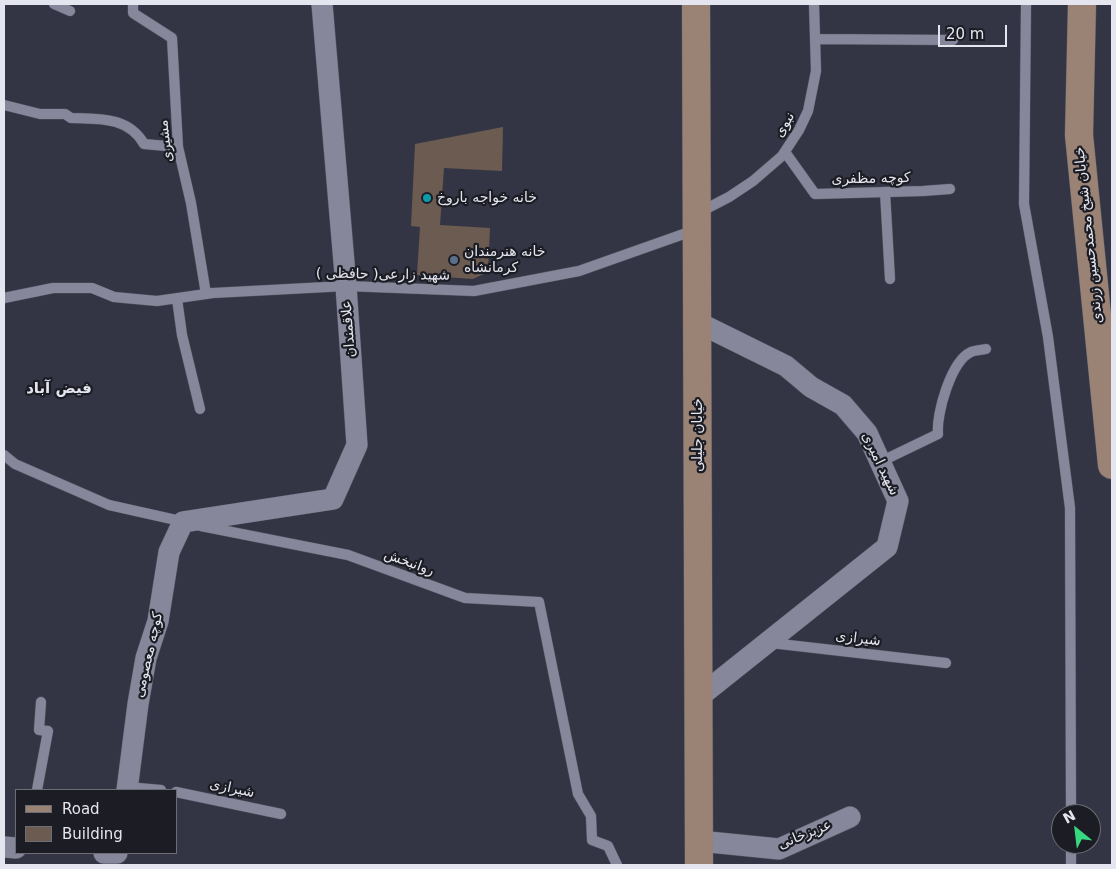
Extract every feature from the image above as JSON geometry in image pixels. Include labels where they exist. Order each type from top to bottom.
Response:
[{"type":"main road","name":"خیابان جلیلی","points":[[696,4],[699,853]]},
{"type":"main road","name":"خیابان شیخ محمدحسین زرندی","points":[[1082,4],[1079,135],[1112,465]]},
{"type":"street","name":"علاقمندان","points":[[183,522],[332,499],[357,445],[346,286],[322,4]]},
{"type":"street","name":"شهید امیری","points":[[697,322],[786,366],[811,386],[843,405],[867,433],[898,501],[887,547],[699,697]]},
{"type":"street","name":"کوچه معصومی","points":[[127,789],[146,658],[158,622],[169,552],[183,522]]},
{"type":"street","name":"عزیزخانی","points":[[699,853],[779,849],[850,817]]},
{"type":"lane","points":[[54,4],[70,11]]},
{"type":"lane","name":"مشیری","points":[[133,4],[133,13],[172,38],[178,147],[191,203],[206,294]]},
{"type":"lane","name":"نبوی","points":[[697,222],[753,181],[782,156],[799,130],[808,111],[816,71],[814,4]]},
{"type":"lane","points":[[1026,4],[1024,204],[1048,336],[1070,508],[1071,804]]},
{"type":"lane","points":[[815,39],[953,40]]},
{"type":"lane","points":[[4,105],[40,114],[66,114],[71,118],[115,120],[139,136],[144,144],[178,147]]},
{"type":"lane","name":"کوچه مظفری","points":[[785,152],[815,194],[950,189]]},
{"type":"lane","points":[[886,192],[890,279]]},
{"type":"lane","name":"شهید زارعی( حافظی )","points":[[4,298],[53,288],[92,288],[114,297],[157,301],[206,294],[346,286],[474,291],[579,270],[697,222]]},
{"type":"lane","points":[[177,299],[182,336],[200,409]]},
{"type":"lane","points":[[880,462],[938,434],[937,423],[942,402],[951,379],[962,359],[971,352],[986,349]]},
{"type":"lane","name":"روانبخش","points":[[4,455],[15,464],[109,506],[348,555],[464,598],[539,602],[578,794],[591,816],[592,840],[608,846],[617,865]]},
{"type":"lane","name":"شیرازی","points":[[767,642],[946,663]]},
{"type":"lane","points":[[37,789],[48,731],[39,730],[41,702]]},
{"type":"lane","name":"شیرازی","points":[[178,792],[281,814]]},
{"type":"building","name":"خانه خواجه باروخ","points":[[503,127],[502,171],[444,168],[440,225],[490,228],[488,272],[473,279],[417,275],[420,227],[411,226],[415,144]]},
{"type":"place","name":"خانه خواجه باروخ","points":[[427,198]]},
{"type":"place","name":"خانه هنرمندان کرمانشاه","points":[[454,260]]},
{"type":"district","name":"فیض آباد","points":[[59,389]]}]
